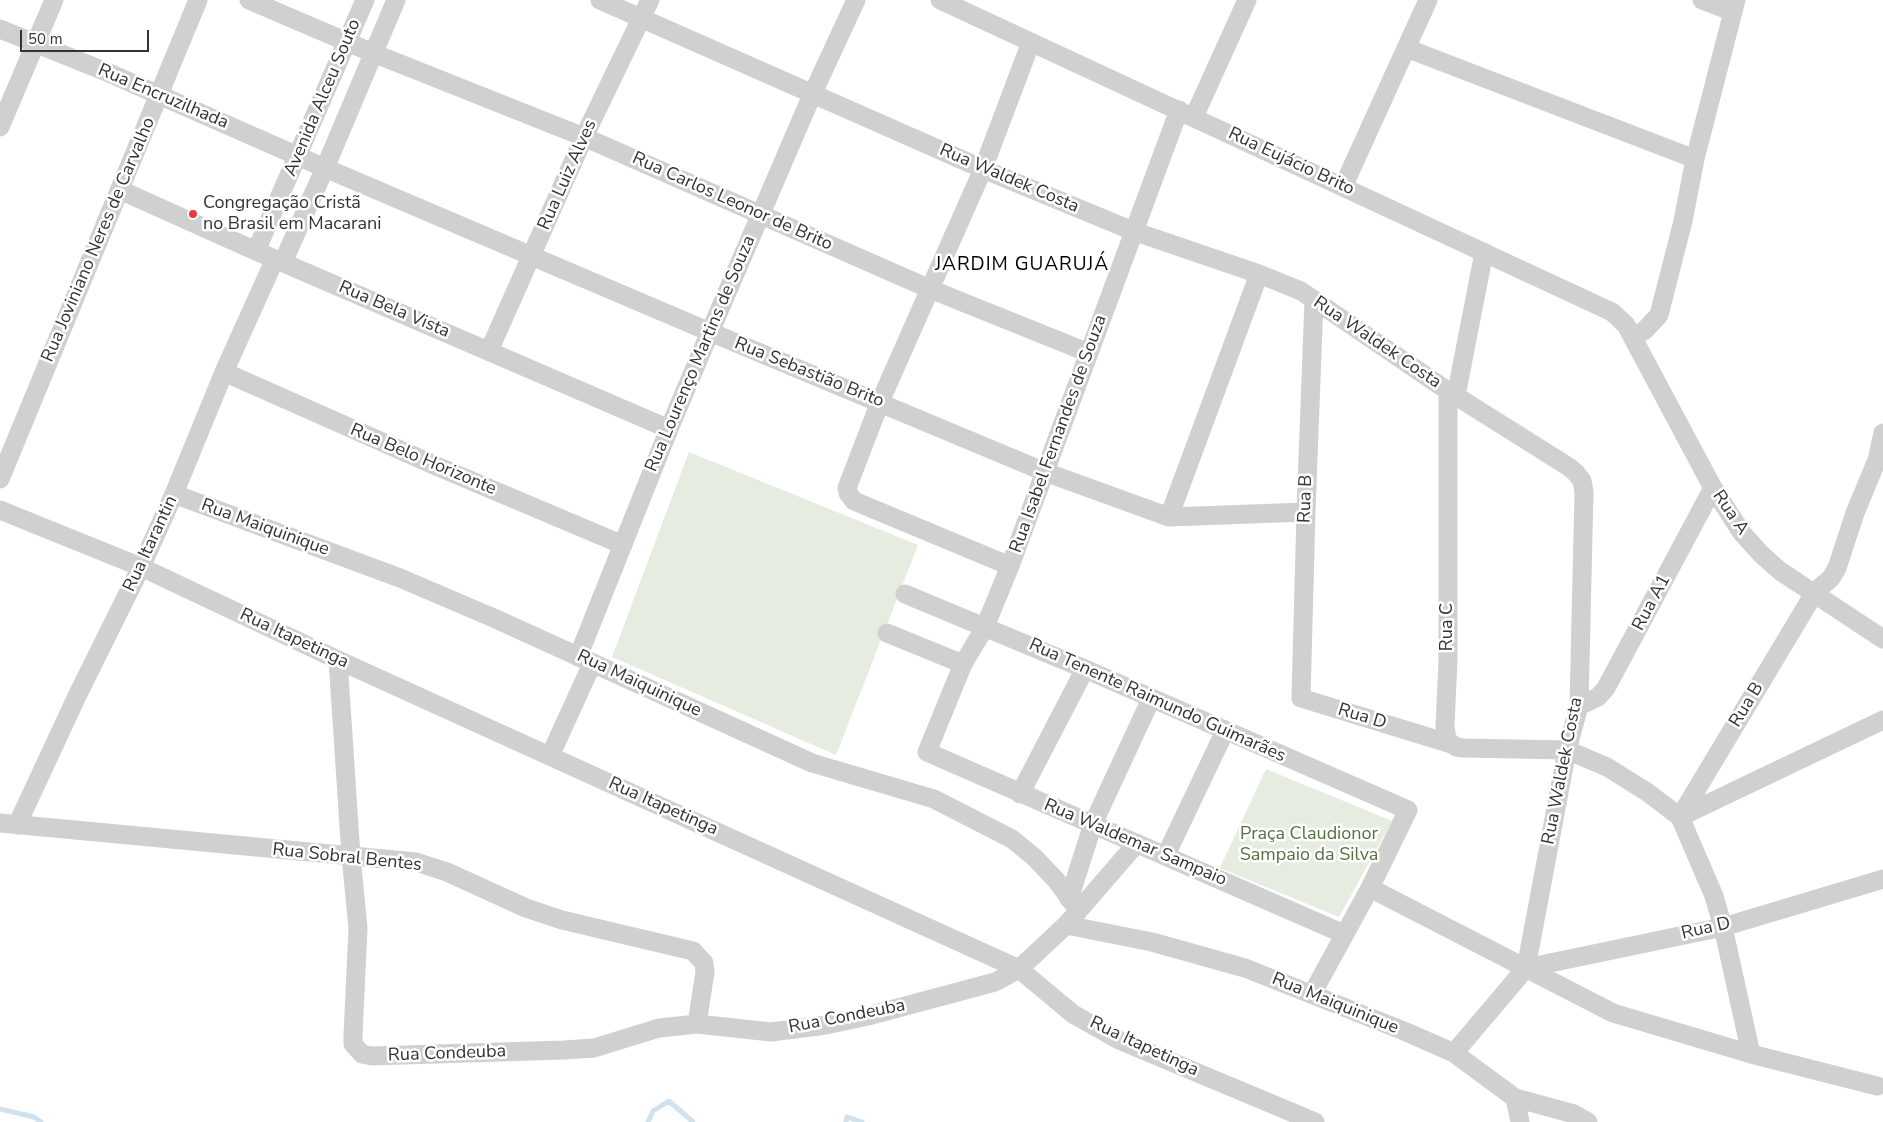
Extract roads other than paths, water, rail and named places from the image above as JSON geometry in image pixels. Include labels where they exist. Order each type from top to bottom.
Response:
[{"type":"street","points":[[0,127],[54,0]]},
{"type":"street","name":"Rua Joviniano Neres de Carvalho","points":[[0,479],[198,0]]},
{"type":"street","name":"Rua Carlos Leonor de Brito","points":[[249,0],[346,42],[584,137],[930,289],[1089,353]]},
{"type":"street","name":"Avenida Alceu Souto","points":[[256,251],[366,0]]},
{"type":"street","name":"Avenida Alceu Souto","points":[[279,260],[325,168],[396,0]]},
{"type":"street","name":"Rua Waldek Costa","points":[[600,0],[983,169],[1133,231],[1259,274],[1302,291],[1452,394],[1569,467],[1582,481],[1584,492],[1579,706],[1567,750],[1526,968],[1454,1053]]},
{"type":"street","name":"Rua Luiz Alves","points":[[489,351],[584,137],[650,0]]},
{"type":"street","name":"Rua Lourenço Martins de Souza","points":[[550,756],[585,660],[623,545],[669,429],[812,95],[856,0]]},
{"type":"street","name":"Rua Eujácio Brito","points":[[940,0],[1612,312],[1626,325],[1633,337]]},
{"type":"street","name":"Rua Isabel Fernandes de Souza","points":[[927,752],[963,664],[985,627],[1010,566],[1133,231],[1186,114],[1247,0]]},
{"type":"street","points":[[1343,186],[1428,0]]},
{"type":"street","points":[[1633,337],[1645,330],[1659,315],[1683,221],[1694,159],[1734,6],[1702,0]]},
{"type":"street","name":"Rua Encruzilhada","points":[[0,29],[160,94],[325,168]]},
{"type":"street","points":[[1010,566],[850,498],[847,488],[880,402],[983,169],[1031,42]]},
{"type":"street","points":[[1406,48],[1694,159]]},
{"type":"street","name":"Rua Sebastião Brito","points":[[325,168],[1045,472],[1169,516],[1306,512]]},
{"type":"street","name":"Rua Bela Vista","points":[[120,190],[256,251],[669,429]]},
{"type":"street","name":"Rua C","points":[[1451,744],[1446,736],[1444,726],[1448,660],[1452,394],[1484,252]]},
{"type":"street","name":"Rua Itarantin","points":[[8,824],[78,694],[141,568],[174,494],[224,372],[279,260]]},
{"type":"street","points":[[1169,516],[1259,274]]},
{"type":"street","name":"Rua B","points":[[1301,698],[1314,300]]},
{"type":"street","name":"Rua A","points":[[1633,337],[1713,488],[1742,533],[1780,571],[1883,639]]},
{"type":"street","name":"Rua Belo Horizonte","points":[[224,372],[434,465],[623,545]]},
{"type":"street","name":"Rua B","points":[[1680,817],[1814,592],[1831,578],[1837,568],[1855,512],[1877,460],[1883,433]]},
{"type":"street","name":"Rua A1","points":[[1579,706],[1598,697],[1606,688],[1713,488]]},
{"type":"street","name":"Rua Maiquinique","points":[[174,494],[400,578],[812,763],[934,799],[990,826],[1012,839],[1034,857],[1056,880],[1073,905]]},
{"type":"street","name":"Rua Itapetinga","points":[[0,510],[141,568],[338,660],[1019,969],[1073,1014],[1119,1040],[1315,1122]]},
{"type":"street","name":"Rua Tenente Raimundo Guimarães","points":[[905,594],[1085,669],[1408,810],[1370,888]]},
{"type":"street","points":[[887,633],[963,664]]},
{"type":"street","points":[[338,660],[352,856]]},
{"type":"street","points":[[1020,794],[1085,669]]},
{"type":"street","name":"Rua D","points":[[1301,698],[1451,744]]},
{"type":"street","points":[[1073,905],[1093,824],[1151,699]]},
{"type":"street","points":[[1680,817],[1883,720]]},
{"type":"street","points":[[1166,855],[1225,731]]},
{"type":"street","points":[[1451,744],[1463,748],[1567,750],[1607,767],[1647,792],[1680,817],[1714,896],[1723,927],[1751,1054]]},
{"type":"street","name":"Rua Waldemar Sampaio","points":[[927,752],[1344,934]]},
{"type":"street","name":"Rua Sobral Bentes","points":[[8,824],[416,862],[446,872],[526,908],[562,920],[694,951],[704,963],[705,972],[697,1024]]},
{"type":"street","name":"Rua Condeuba","points":[[352,856],[358,928],[353,1044],[362,1054],[372,1056],[554,1051],[594,1048],[659,1028],[697,1024],[771,1032],[826,1025],[868,1016],[995,982],[1019,969],[1066,925],[1073,905],[1137,843]]},
{"type":"street","name":"Rua D","points":[[1526,968],[1723,927],[1883,879]]},
{"type":"street","points":[[1312,994],[1370,888],[1613,1013],[1751,1054],[1877,1086]]},
{"type":"street","name":"Rua Maiquinique","points":[[1066,925],[1152,942],[1246,968],[1454,1053],[1515,1098],[1574,1114],[1588,1122]]},
{"type":"street","points":[[1515,1098],[1520,1122]]},
{"type":"waterway","points":[[648,1122],[653,1111],[669,1101],[693,1122]]},
{"type":"waterway","points":[[0,1109],[34,1117],[41,1122]]},
{"type":"waterway","points":[[846,1122],[847,1117],[862,1122]]},
{"type":"place","name":"Congregação Cristã no Brasil em Macarani","points":[[193,214]]},
{"type":"district","name":"JARDIM GUARUJÁ","points":[[1022,265]]},
{"type":"park label","name":"Praça Claudionor Sampaio da Silva","points":[[1309,845]]}]
